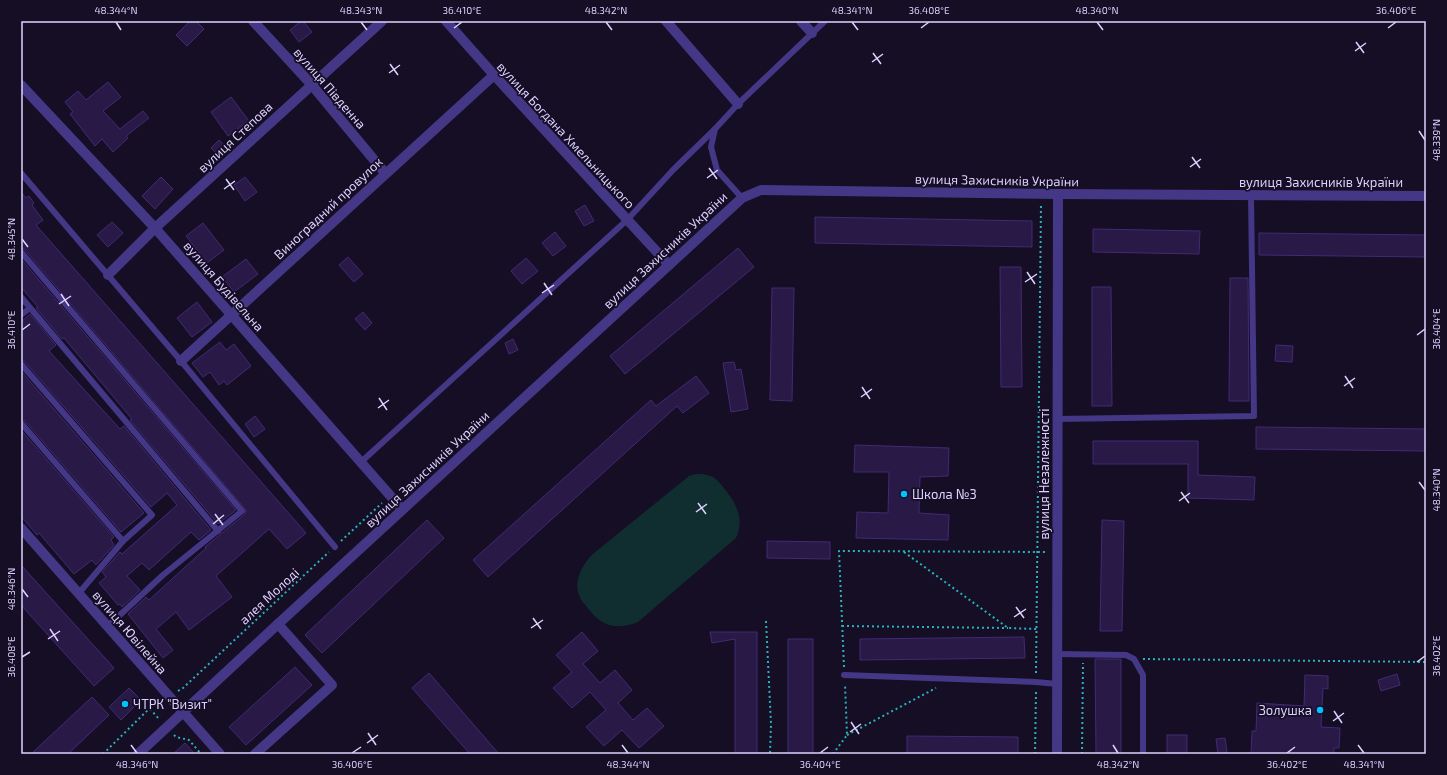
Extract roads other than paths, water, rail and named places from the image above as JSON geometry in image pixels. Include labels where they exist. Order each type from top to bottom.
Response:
[{"type":"street","name":"вулиця Південна","points":[[253,21],[311,84],[385,173]]},
{"type":"street","name":"вулиця Степова","points":[[108,275],[155,228],[311,84],[382,21]]},
{"type":"street","name":"вулиця Богдана Хмельницького","points":[[446,21],[669,265]]},
{"type":"street","points":[[666,21],[738,104]]},
{"type":"street","points":[[801,21],[812,33]]},
{"type":"street","name":"Виноградний провулок","points":[[181,361],[494,75]]},
{"type":"street","name":"вулиця Будівельна","points":[[21,85],[155,228],[402,509]]},
{"type":"street","name":"вулиця Захисників України","points":[[138,754],[402,509],[742,198],[761,190],[1041,194],[1426,196]]},
{"type":"street","name":"вулиця Незалежності","points":[[1057,754],[1058,194]]},
{"type":"street","name":"вулиця Ювілейна","points":[[21,528],[169,695],[219,754]]},
{"type":"street","points":[[255,754],[332,685],[278,624]]},
{"type":"lane","points":[[361,462],[627,220],[673,170],[738,104],[825,21]]},
{"type":"lane","points":[[715,129],[711,147],[717,170],[742,198]]},
{"type":"lane","points":[[21,173],[181,361],[335,547]]},
{"type":"lane","points":[[1057,420],[1254,416],[1251,195]]},
{"type":"lane","points":[[21,252],[242,511],[163,575],[108,626]]},
{"type":"lane","points":[[21,297],[218,531]]},
{"type":"lane","points":[[21,315],[30,308]]},
{"type":"lane","points":[[21,364],[152,515],[123,541],[79,593]]},
{"type":"lane","points":[[21,423],[123,541]]},
{"type":"lane","points":[[1057,654],[1126,654],[1134,659],[1143,676],[1143,754]]},
{"type":"lane","points":[[844,675],[1057,684]]},
{"type":"place","name":"Школа №3","points":[[904,494]]},
{"type":"place","name":"ЧТРК \"Визит\"","points":[[125,704]]},
{"type":"place","name":"Золушка","points":[[1320,710]]}]
